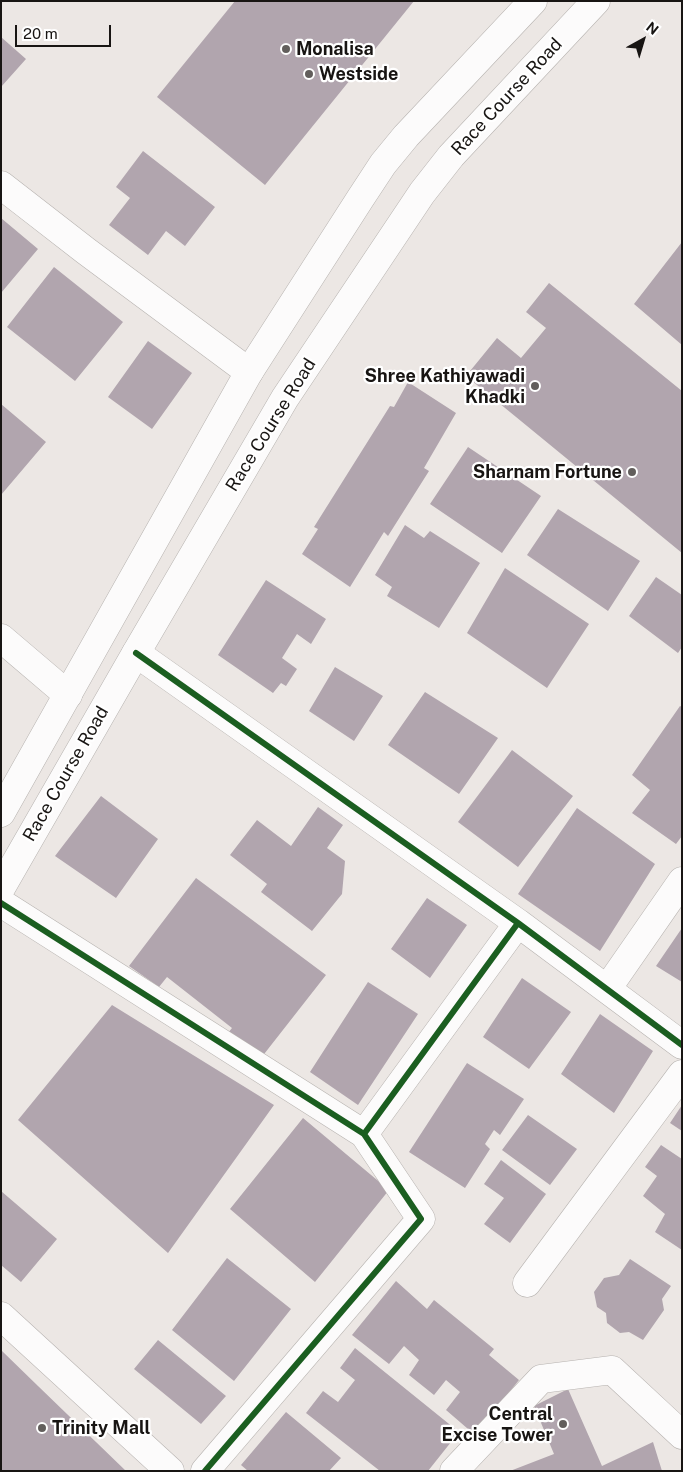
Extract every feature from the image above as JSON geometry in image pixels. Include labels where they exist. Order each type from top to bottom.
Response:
[{"type":"street","name":"Race Course Road","points":[[1,813],[249,372],[383,164],[406,136],[533,1]]},
{"type":"street","name":"Race Course Road","points":[[1,888],[285,398],[422,193],[451,156],[596,1]]},
{"type":"street","points":[[1,185],[86,251],[249,372]]},
{"type":"street","points":[[1,638],[68,694]]},
{"type":"street","points":[[136,653],[518,922],[682,1045]]},
{"type":"street","points":[[607,989],[682,881]]},
{"type":"street","points":[[1,903],[364,1134],[421,1219],[205,1471]]},
{"type":"street","points":[[364,1134],[518,922]]},
{"type":"street","points":[[527,1283],[682,1074]]},
{"type":"street","points":[[1,1316],[170,1471]]},
{"type":"street","points":[[454,1471],[541,1379],[612,1370],[682,1435]]},
{"type":"building","name":"Monalisa","points":[[235,1],[414,1],[265,185],[157,97]]},
{"type":"building","points":[[1,37],[26,59],[1,87]]},
{"type":"building","points":[[143,151],[215,207],[185,246],[166,231],[148,255],[109,225],[130,198],[116,187]]},
{"type":"building","points":[[1,218],[38,249],[1,293]]},
{"type":"building","points":[[682,242],[682,345],[634,304]]},
{"type":"building","points":[[54,267],[123,322],[75,381],[7,327]]},
{"type":"building","name":"Sharnam Fortune","points":[[549,283],[682,391],[682,553],[466,376],[497,338],[521,358],[546,328],[526,312]]},
{"type":"building","points":[[148,341],[192,373],[152,429],[108,397]]},
{"type":"building","points":[[408,382],[456,413],[424,468],[429,471],[388,536],[384,532],[350,587],[302,554],[318,529],[314,527],[390,406],[394,407]]},
{"type":"building","points":[[1,404],[46,442],[1,495]]},
{"type":"building","points":[[468,447],[541,496],[502,553],[430,504]]},
{"type":"building","points":[[558,509],[640,561],[608,611],[527,555]]},
{"type":"building","points":[[405,525],[424,538],[430,531],[480,563],[439,628],[387,596],[392,587],[375,575]]},
{"type":"building","points":[[505,568],[589,624],[547,688],[467,633]]},
{"type":"building","points":[[656,577],[682,595],[682,647],[678,653],[629,616]]},
{"type":"building","points":[[266,580],[326,619],[311,644],[297,634],[282,658],[297,669],[286,686],[281,683],[273,693],[218,655]]},
{"type":"building","points":[[335,667],[383,696],[354,741],[309,711]]},
{"type":"building","points":[[425,692],[498,738],[459,794],[388,745]]},
{"type":"building","points":[[680,706],[682,707],[682,836],[676,844],[632,813],[650,790],[632,775]]},
{"type":"building","points":[[512,750],[573,796],[518,867],[458,822]]},
{"type":"building","points":[[101,796],[158,839],[116,898],[55,856]]},
{"type":"building","points":[[318,807],[343,825],[327,848],[345,861],[342,894],[312,931],[261,892],[267,884],[230,855],[257,820],[291,846]]},
{"type":"building","points":[[577,808],[655,864],[600,951],[518,894]]},
{"type":"building","points":[[196,878],[326,975],[261,1058],[228,1033],[232,1028],[167,977],[159,987],[129,966]]},
{"type":"building","points":[[427,898],[467,925],[430,978],[391,949]]},
{"type":"building","points":[[682,928],[682,982],[656,966]]},
{"type":"building","points":[[522,978],[571,1012],[529,1069],[483,1037]]},
{"type":"building","points":[[368,982],[418,1014],[358,1105],[310,1072]]},
{"type":"building","points":[[112,1005],[274,1105],[168,1253],[18,1120]]},
{"type":"building","points":[[600,1014],[653,1051],[614,1113],[561,1074]]},
{"type":"building","points":[[467,1063],[524,1099],[500,1135],[494,1130],[485,1144],[490,1149],[465,1188],[409,1152]]},
{"type":"building","points":[[682,1105],[682,1131],[670,1123]]},
{"type":"building","points":[[528,1115],[577,1149],[550,1185],[502,1150]]},
{"type":"building","points":[[303,1118],[389,1190],[315,1282],[230,1209]]},
{"type":"building","points":[[661,1145],[682,1159],[682,1250],[655,1232],[665,1214],[643,1196],[657,1176],[645,1167]]},
{"type":"building","points":[[501,1160],[546,1194],[510,1243],[484,1224],[504,1198],[484,1184]]},
{"type":"building","points":[[1,1191],[57,1239],[21,1282],[1,1265]]},
{"type":"building","points":[[227,1258],[291,1309],[234,1381],[172,1330]]},
{"type":"building","points":[[630,1259],[671,1286],[662,1299],[664,1310],[643,1340],[629,1332],[620,1333],[607,1323],[606,1313],[597,1307],[594,1292],[604,1278],[619,1275]]},
{"type":"building","points":[[396,1281],[427,1309],[434,1300],[494,1349],[489,1355],[519,1380],[475,1435],[446,1410],[460,1392],[446,1380],[434,1395],[409,1375],[419,1360],[404,1346],[389,1364],[352,1335]]},
{"type":"building","points":[[158,1340],[226,1396],[201,1424],[134,1369]]},
{"type":"building","points":[[355,1348],[459,1432],[428,1471],[380,1471],[306,1413],[323,1391],[338,1402],[355,1380],[340,1368]]},
{"type":"building","name":"Trinity Mall","points":[[1,1350],[38,1386],[126,1471],[1,1471]]},
{"type":"building","name":"Central Excise Tower","points":[[568,1389],[602,1466],[653,1442],[662,1471],[510,1471],[554,1454],[534,1406]]},
{"type":"building","points":[[286,1412],[341,1458],[329,1471],[248,1471],[241,1465]]},
{"type":"cycle path","points":[[136,653],[518,923],[682,1045]]},
{"type":"cycle path","points":[[1,903],[364,1134]]},
{"type":"cycle path","points":[[205,1471],[421,1219],[364,1134],[518,923]]},
{"type":"place","name":"Monalisa","points":[[286,49]]},
{"type":"place","name":"Westside","points":[[309,74]]},
{"type":"place","name":"Shree Kathiyawadi Khadki","points":[[535,386]]},
{"type":"place","name":"Sharnam Fortune","points":[[632,472]]},
{"type":"place","name":"Central Excise Tower","points":[[563,1424]]},
{"type":"place","name":"Trinity Mall","points":[[42,1428]]}]
